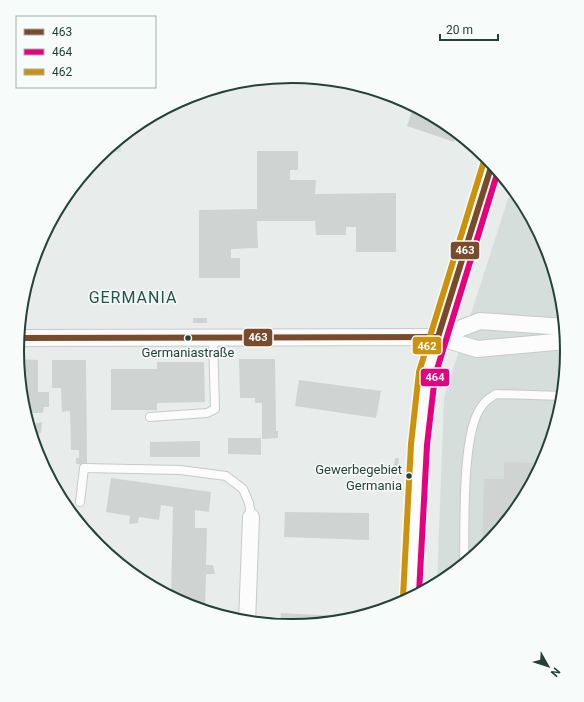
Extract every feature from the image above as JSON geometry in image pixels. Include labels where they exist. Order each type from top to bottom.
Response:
[{"type":"street","points":[[411,591],[419,444],[427,374],[490,170]]},
{"type":"street","points":[[438,337],[480,321],[559,327]]},
{"type":"street","points":[[25,338],[438,337],[476,349],[559,342]]},
{"type":"street","points":[[246,615],[251,517]]},
{"type":"lane","points":[[150,417],[207,414],[214,409],[213,337]]},
{"type":"lane","points":[[464,556],[466,464],[474,422],[481,406],[496,394],[556,396]]},
{"type":"lane","points":[[80,502],[84,468],[180,470],[226,476],[243,489],[249,503],[251,517]]},
{"type":"shaded area","points":[[510,195],[524,217],[540,248],[555,299],[558,316],[560,351],[558,386],[555,403],[540,454],[515,500],[482,541],[455,564],[437,576],[444,397]]},
{"type":"green space","points":[[121,145],[121,152],[113,152]]},
{"type":"building","points":[[412,112],[441,128],[455,138],[454,142],[407,126]]},
{"type":"building","points":[[257,151],[298,151],[298,170],[290,170],[290,180],[316,180],[315,194],[396,193],[396,252],[356,252],[356,227],[346,227],[346,235],[316,235],[315,221],[257,221],[258,248],[231,249],[231,258],[240,258],[240,278],[199,278],[199,210],[257,209]]},
{"type":"building","points":[[193,318],[207,318],[207,323],[193,323]]},
{"type":"building","points":[[24,359],[38,360],[38,392],[49,392],[49,407],[44,407],[43,412],[31,413],[26,386]]},
{"type":"building","points":[[239,359],[275,359],[276,431],[278,431],[278,438],[262,439],[262,403],[255,403],[255,398],[240,398]]},
{"type":"building","points":[[52,360],[86,360],[87,465],[76,464],[76,458],[79,458],[79,450],[71,450],[70,411],[62,412],[61,388],[52,388]]},
{"type":"building","points":[[157,362],[204,362],[205,402],[157,403],[157,410],[111,410],[111,369],[157,369]]},
{"type":"building","points":[[299,380],[381,391],[376,418],[295,406]]},
{"type":"building","points":[[42,422],[41,433],[37,434],[34,424]]},
{"type":"building","points":[[228,438],[261,438],[261,455],[228,454]]},
{"type":"building","points":[[200,441],[200,457],[150,457],[150,442]]},
{"type":"building","points":[[395,458],[399,458],[398,471],[393,471]]},
{"type":"building","points":[[504,462],[536,463],[515,500],[482,541],[484,479],[504,479]]},
{"type":"building","points":[[111,478],[211,492],[209,512],[195,510],[195,528],[207,528],[206,565],[213,565],[215,574],[206,574],[205,605],[171,590],[173,507],[161,505],[159,520],[139,517],[138,523],[129,524],[130,516],[106,512]]},
{"type":"building","points":[[285,512],[369,513],[369,540],[284,537]]},
{"type":"building","points":[[281,613],[334,616],[292,619],[281,618]]},
{"type":"transit line","name":"462","points":[[403,595],[411,444],[419,372],[483,163]]},
{"type":"transit line","name":"463","points":[[438,337],[490,170]]},
{"type":"transit line","name":"464","points":[[419,587],[427,445],[435,376],[496,178]]},
{"type":"transit line","name":"463","points":[[25,338],[438,337]]},
{"type":"place","name":"Germaniastraße","points":[[188,338]]},
{"type":"place","name":"Gewerbegebiet Germania","points":[[409,476]]},
{"type":"district","name":"GERMANIA","points":[[133,297]]}]
